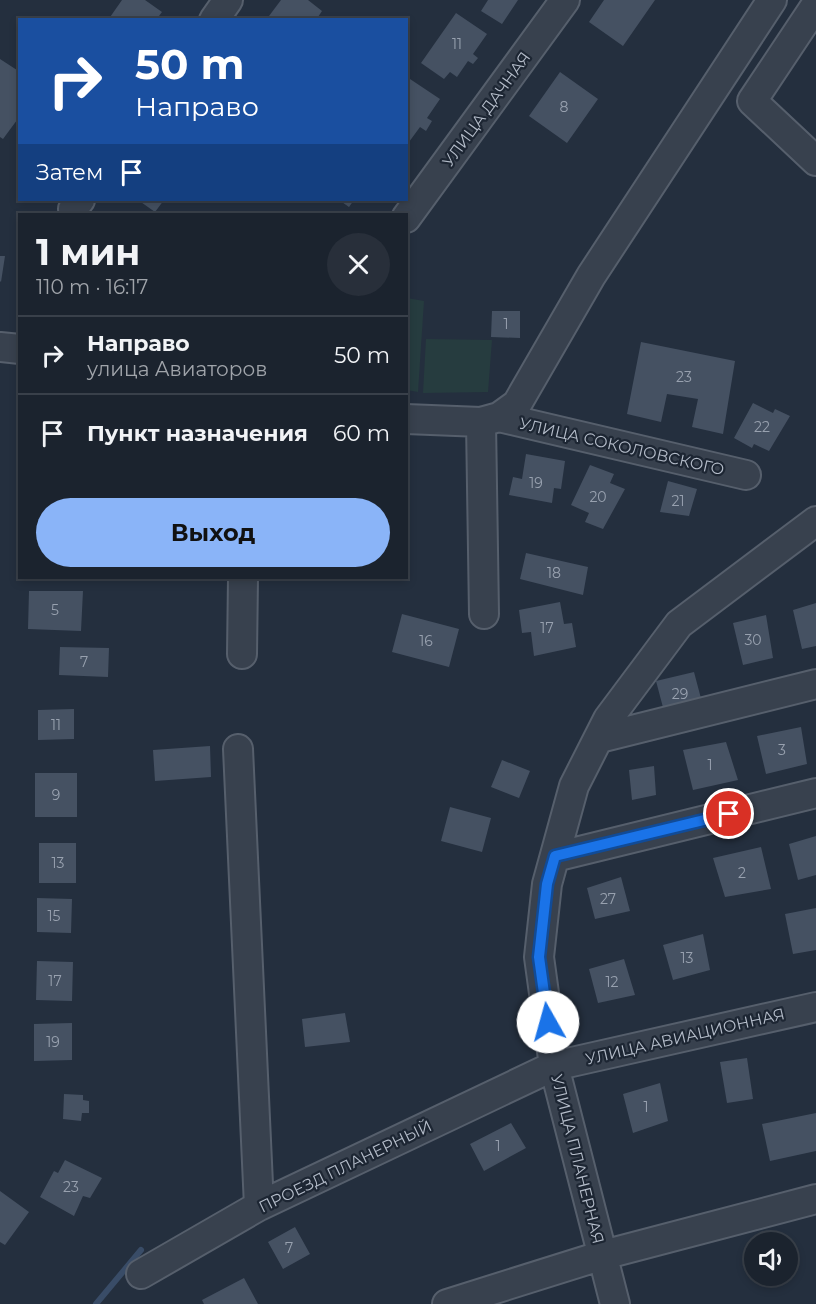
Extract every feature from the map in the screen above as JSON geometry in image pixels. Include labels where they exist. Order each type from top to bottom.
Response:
[{"type":"street","points":[[215,18],[228,0]]},
{"type":"street","name":"УЛИЦА ДАЧНАЯ","points":[[408,215],[565,0]]},
{"type":"street","name":"УЛИЦА СОКОЛОВСКОГО","points":[[490,419],[517,404],[591,276],[772,0]]},
{"type":"street","points":[[816,5],[752,101],[816,161]]},
{"type":"street","points":[[0,347],[18,349]]},
{"type":"street","points":[[408,419],[490,419],[484,614]]},
{"type":"street","name":"УЛИЦА СОКОЛОВСКОГО","points":[[490,419],[746,475]]},
{"type":"street","name":"УЛИЦА ПЛАНЕРНАЯ","points":[[615,1304],[554,1066],[539,957],[547,884],[574,786],[608,719],[679,624],[816,521]]},
{"type":"street","points":[[242,654],[243,579]]},
{"type":"street","points":[[600,738],[816,684]]},
{"type":"street","points":[[238,749],[259,1206]]},
{"type":"street","points":[[555,856],[816,793]]},
{"type":"street","name":"УЛИЦА АВИАЦИОННАЯ","points":[[554,1066],[816,1007]]},
{"type":"street","name":"ПРОЕЗД ПЛАНЕРНЫЙ","points":[[141,1274],[259,1206],[554,1066]]},
{"type":"street","points":[[447,1304],[603,1255],[816,1199]]},
{"type":"green space","points":[[408,298],[424,301],[418,392],[408,390]]},
{"type":"green space","points":[[426,339],[492,340],[488,392],[423,393]]},
{"type":"building","points":[[122,0],[145,0],[162,12],[158,18],[109,18]]},
{"type":"building","points":[[281,0],[308,0],[322,11],[317,18],[268,18]]},
{"type":"building","points":[[488,0],[518,0],[502,24],[481,11]]},
{"type":"building","points":[[604,0],[655,0],[623,46],[589,22]]},
{"type":"building","points":[[456,13],[487,34],[473,54],[478,58],[473,64],[468,61],[457,77],[450,72],[444,79],[421,63]]},
{"type":"building","points":[[0,59],[18,71],[18,119],[3,139],[0,137]]},
{"type":"building","points":[[560,72],[598,99],[567,143],[529,116]]},
{"type":"building","points":[[410,79],[440,99],[427,118],[432,121],[426,131],[420,127],[409,142],[408,141],[408,82]]},
{"type":"building","points":[[139,201],[163,201],[155,212]]},
{"type":"building","points":[[340,201],[353,201],[349,207]]},
{"type":"building","points":[[0,256],[5,256],[1,282],[0,281]]},
{"type":"building","points":[[492,311],[520,311],[520,338],[491,337]]},
{"type":"building","points":[[641,342],[735,361],[723,434],[692,427],[698,399],[667,394],[661,422],[627,414]]},
{"type":"building","points":[[753,403],[773,413],[775,409],[790,416],[769,451],[754,444],[752,448],[734,438]]},
{"type":"building","points":[[526,454],[565,461],[561,489],[554,488],[552,503],[509,495],[513,477],[522,479]]},
{"type":"building","points":[[590,465],[614,474],[610,483],[625,489],[603,529],[585,522],[589,513],[571,505]]},
{"type":"building","points":[[668,481],[697,489],[689,516],[660,512]]},
{"type":"building","points":[[526,553],[588,567],[583,595],[520,579]]},
{"type":"building","points":[[29,591],[83,591],[81,631],[28,629]]},
{"type":"building","points":[[560,602],[564,624],[572,623],[576,647],[534,656],[531,632],[522,633],[519,610]]},
{"type":"building","points":[[816,603],[816,646],[802,649],[793,610]]},
{"type":"building","points":[[402,614],[459,629],[449,667],[392,652]]},
{"type":"building","points":[[766,615],[773,658],[743,665],[733,623]]},
{"type":"building","points":[[60,647],[109,648],[108,677],[59,675]]},
{"type":"building","points":[[694,672],[703,706],[665,715],[656,681]]},
{"type":"building","points":[[74,709],[74,739],[38,740],[38,710]]},
{"type":"building","points":[[801,727],[807,764],[766,774],[757,736]]},
{"type":"building","points":[[726,742],[738,780],[693,790],[683,750]]},
{"type":"building","points":[[210,746],[211,777],[155,781],[153,750]]},
{"type":"building","points":[[502,760],[530,771],[519,798],[491,787]]},
{"type":"building","points":[[654,766],[656,795],[632,800],[629,770]]},
{"type":"building","points":[[35,773],[77,773],[77,817],[35,817]]},
{"type":"building","points":[[450,807],[491,818],[482,852],[441,841]]},
{"type":"building","points":[[816,836],[816,875],[798,880],[789,844]]},
{"type":"building","points":[[39,843],[76,843],[76,883],[39,883]]},
{"type":"building","points":[[761,847],[771,889],[725,897],[713,858]]},
{"type":"building","points":[[621,877],[630,911],[595,919],[587,888]]},
{"type":"building","points":[[37,898],[72,899],[71,933],[37,932]]},
{"type":"building","points":[[816,908],[816,950],[793,954],[785,914]]},
{"type":"building","points":[[703,934],[710,970],[673,980],[663,945]]},
{"type":"building","points":[[624,959],[635,995],[598,1003],[589,969]]},
{"type":"building","points":[[37,961],[73,962],[72,1001],[36,1000]]},
{"type":"building","points":[[345,1013],[350,1042],[305,1047],[302,1019]]},
{"type":"building","points":[[72,1023],[72,1060],[34,1061],[34,1024]]},
{"type":"building","points":[[747,1058],[753,1099],[727,1103],[720,1062]]},
{"type":"building","points":[[660,1083],[668,1121],[633,1133],[623,1094]]},
{"type":"building","points":[[64,1094],[83,1095],[83,1100],[89,1101],[89,1113],[82,1113],[81,1121],[63,1119]]},
{"type":"building","points":[[816,1113],[816,1151],[770,1161],[762,1124]]},
{"type":"building","points":[[511,1123],[526,1148],[484,1171],[470,1144]]},
{"type":"building","points":[[65,1160],[102,1178],[90,1198],[83,1196],[74,1216],[40,1197],[54,1171],[58,1173]]},
{"type":"building","points":[[0,1191],[29,1212],[5,1245],[0,1242]]},
{"type":"building","points":[[295,1227],[310,1254],[283,1269],[268,1242]]},
{"type":"building","points":[[244,1278],[258,1304],[204,1304],[202,1300]]},
{"type":"waterway","points":[[96,1304],[141,1250]]},
{"type":"route","points":[[548,1022],[539,957],[547,884],[555,856],[729,814]]}]
